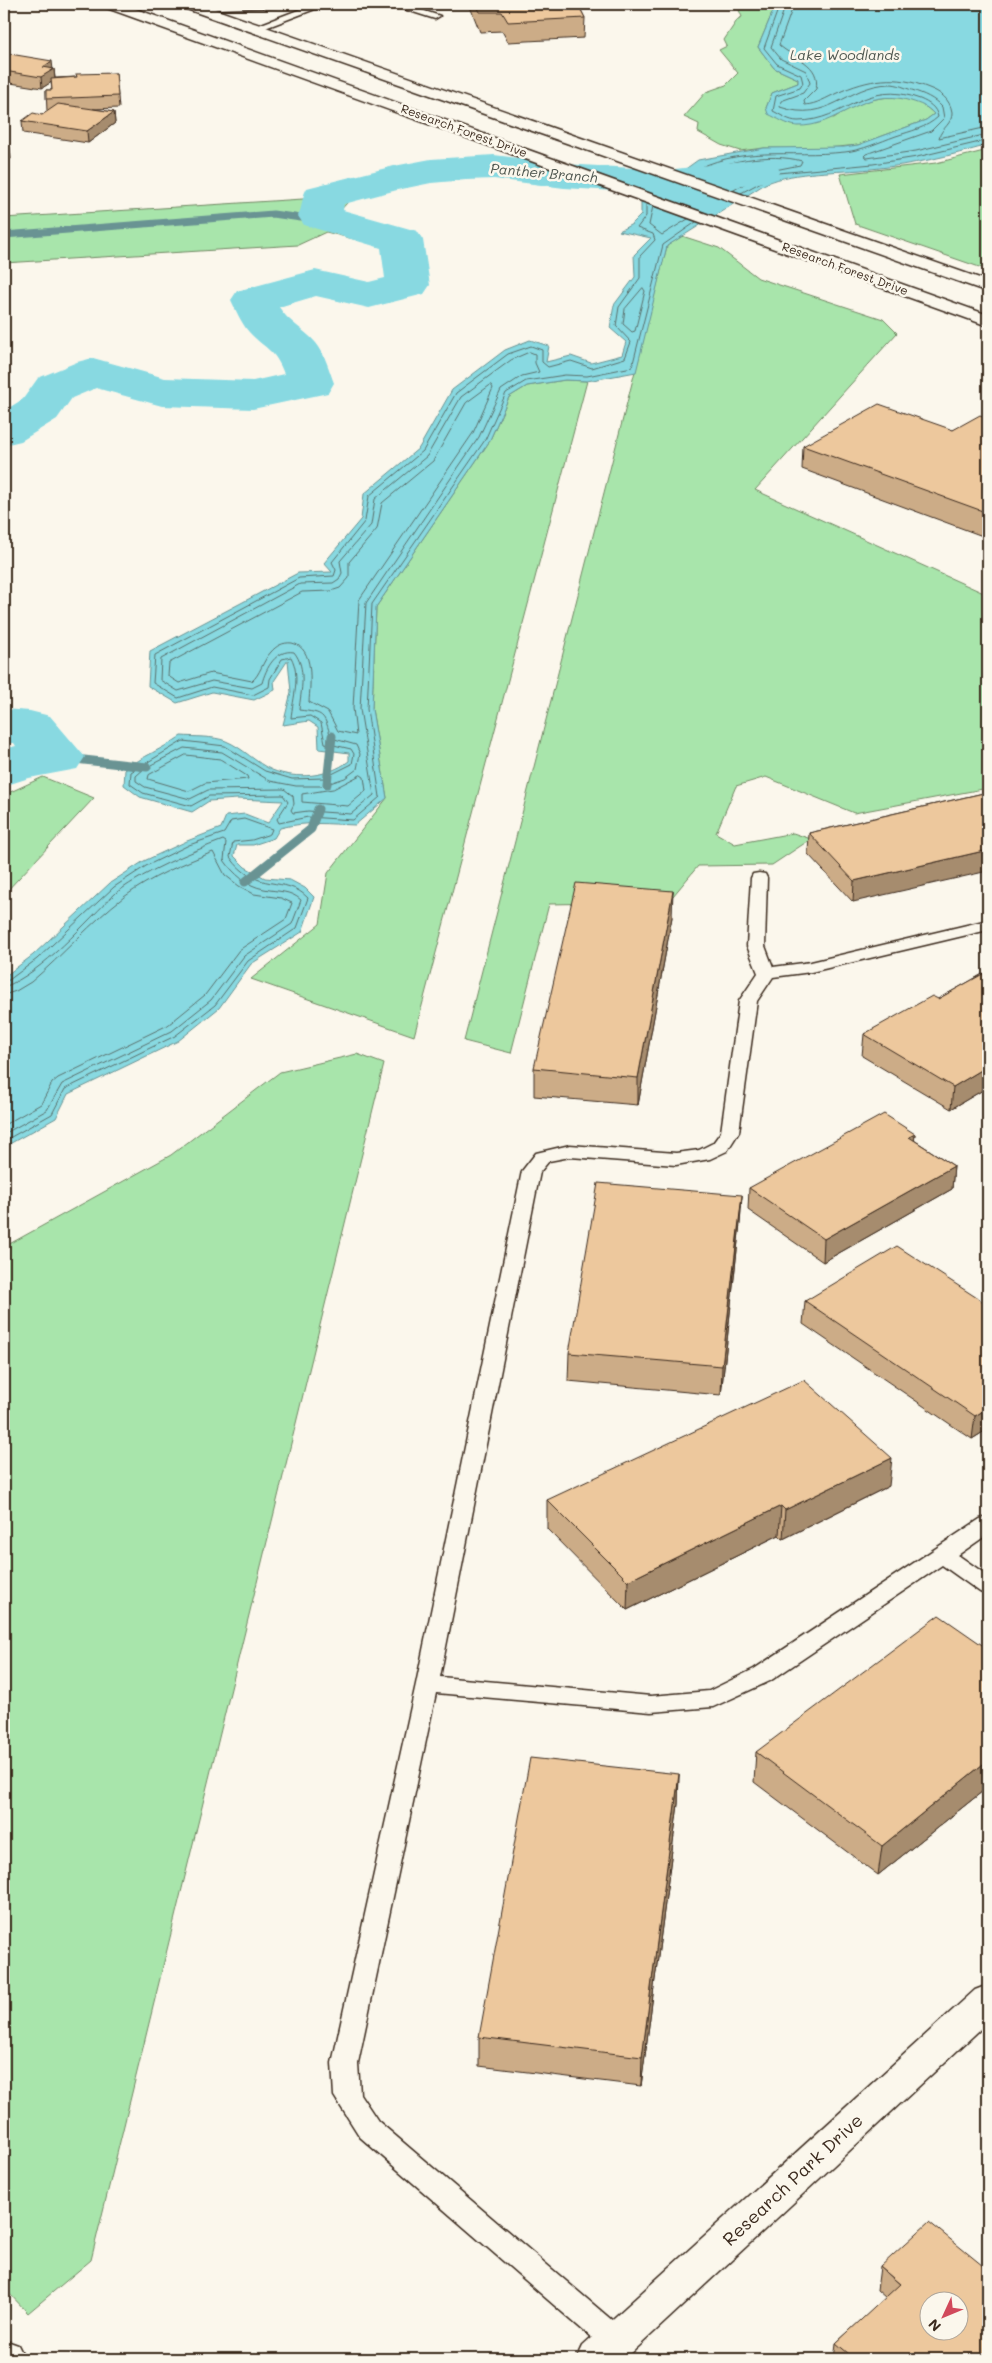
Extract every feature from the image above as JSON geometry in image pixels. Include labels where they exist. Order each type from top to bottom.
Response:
[{"type":"main road","name":"Research Forest Drive","points":[[109,4],[988,321]]},
{"type":"main road","name":"Research Forest Drive","points":[[191,5],[481,106],[988,288]]},
{"type":"main road","points":[[148,18],[209,27],[256,28]]},
{"type":"main road","name":"Research Park Drive","points":[[607,2350],[988,2000]]},
{"type":"lane","points":[[191,5],[276,4]]},
{"type":"lane","points":[[256,28],[323,4]]},
{"type":"lane","points":[[393,4],[435,16]]},
{"type":"lane","points":[[759,878],[756,946],[767,974]]},
{"type":"lane","points":[[607,2350],[370,2128],[347,2096],[344,2063],[427,1684],[531,1171],[544,1157],[570,1151],[676,1159],[703,1155],[720,1146],[730,1132],[748,1001],[767,974],[811,967],[988,925]]},
{"type":"lane","points":[[427,1684],[651,1704],[713,1699],[762,1675],[988,1524]]},
{"type":"lane","points":[[942,1554],[988,1587]]},
{"type":"green space","points":[[742,4],[776,4],[758,47],[774,68],[798,79],[798,83],[772,93],[766,108],[834,118],[870,100],[898,97],[923,105],[934,114],[926,120],[858,145],[818,149],[764,148],[740,151],[721,145],[698,132],[699,124],[684,117],[706,92],[726,85],[738,73],[719,50],[727,46],[724,40],[738,19],[742,17],[739,10]]},
{"type":"green space","points":[[988,150],[988,270],[855,224],[840,174],[936,163]]},
{"type":"green space","points":[[350,186],[359,190],[336,215],[382,232],[366,235],[373,244],[326,232],[298,245],[4,263],[4,218],[303,199]]},
{"type":"green space","points":[[682,236],[719,248],[758,278],[883,319],[897,333],[755,490],[988,595],[988,788],[854,813],[766,777],[736,786],[716,833],[735,844],[793,833],[811,839],[772,865],[698,866],[668,902],[549,904],[511,1053],[464,1041],[667,246]]},
{"type":"green space","points":[[565,380],[587,381],[414,1036],[251,979],[320,924],[328,873],[387,798],[372,709],[376,607],[489,442],[509,397],[527,386]]},
{"type":"green space","points":[[43,777],[94,798],[4,894],[4,795]]},
{"type":"green space","points":[[357,1054],[384,1064],[91,2260],[28,2313],[4,2288],[4,1247],[171,1155],[280,1072]]},
{"type":"water","name":"Lake Woodlands","points":[[776,4],[988,4],[988,145],[916,163],[871,169],[804,174],[790,176],[765,184],[667,246],[636,372],[587,381],[565,380],[527,386],[509,397],[489,442],[376,607],[372,709],[387,798],[355,825],[300,824],[280,828],[274,838],[253,845],[237,845],[234,856],[245,867],[265,878],[290,880],[305,888],[314,897],[302,932],[251,964],[219,1008],[178,1041],[68,1094],[56,1118],[4,1147],[4,977],[33,955],[110,883],[144,861],[221,828],[226,816],[245,814],[268,823],[283,801],[237,799],[209,801],[192,812],[140,797],[124,785],[125,770],[181,736],[221,739],[266,767],[292,775],[322,774],[332,771],[349,761],[349,753],[319,749],[318,727],[309,721],[283,725],[291,692],[288,660],[274,681],[275,690],[254,700],[212,692],[177,703],[148,686],[150,651],[298,573],[332,572],[324,563],[361,519],[364,494],[419,448],[452,390],[505,350],[530,340],[549,346],[546,362],[571,356],[591,363],[622,355],[626,342],[610,328],[614,305],[635,277],[634,255],[651,238],[619,231],[632,224],[641,215],[641,201],[698,160],[764,148],[844,147],[858,145],[926,120],[934,114],[929,109],[911,101],[878,98],[864,102],[826,121],[812,125],[793,125],[768,114],[766,108],[772,93],[798,83],[798,79],[774,68],[758,47]]},
{"type":"building","points":[[476,4],[578,4],[585,18],[508,22],[502,12],[480,12]]},
{"type":"building","points":[[10,54],[52,61],[43,67],[54,69],[41,77],[4,71],[4,58]]},
{"type":"building","points":[[116,73],[118,96],[46,99],[46,90],[52,90],[51,79],[77,77],[76,74]]},
{"type":"building","points":[[58,104],[114,112],[87,131],[22,121],[33,113],[42,115]]},
{"type":"building","points":[[4,141],[10,147],[4,148]]},
{"type":"building","points":[[879,404],[953,430],[980,415],[988,418],[988,513],[803,446]]},
{"type":"building","points":[[988,792],[988,850],[854,881],[809,833]]},
{"type":"building","points":[[576,883],[673,891],[638,1078],[534,1068]]},
{"type":"building","points":[[988,971],[988,1066],[953,1087],[864,1034],[932,996],[938,999]]},
{"type":"building","points":[[884,1114],[915,1134],[909,1137],[954,1166],[824,1239],[749,1188]]},
{"type":"building","points":[[598,1183],[742,1195],[722,1366],[569,1353]]},
{"type":"building","points":[[897,1246],[988,1305],[988,1408],[975,1416],[805,1301]]},
{"type":"building","points":[[804,1380],[892,1458],[785,1510],[781,1506],[628,1581],[547,1500]]},
{"type":"building","points":[[939,1615],[988,1649],[988,1760],[882,1846],[756,1752]]},
{"type":"building","points":[[530,1758],[679,1774],[642,2057],[479,2037]]},
{"type":"building","points":[[929,2222],[988,2270],[988,2359],[855,2359],[836,2343],[900,2284],[880,2267]]},
{"type":"waterway","name":"Panther Branch","points":[[4,431],[40,409],[55,388],[93,372],[162,392],[253,395],[311,383],[299,352],[265,322],[253,300],[315,283],[369,295],[408,285],[402,240],[319,216],[323,208],[322,197],[394,178],[431,171],[466,168],[494,167],[564,176],[667,182],[759,171]]},
{"type":"waterway","points":[[4,235],[273,214],[301,218],[319,216]]},
{"type":"waterway","name":"Panther Branch","points":[[4,726],[30,728],[57,757],[14,763],[4,769]]},
{"type":"waterway","points":[[327,784],[332,736]]},
{"type":"waterway","points":[[57,757],[147,767]]},
{"type":"waterway","points":[[245,882],[311,829],[318,809]]}]
